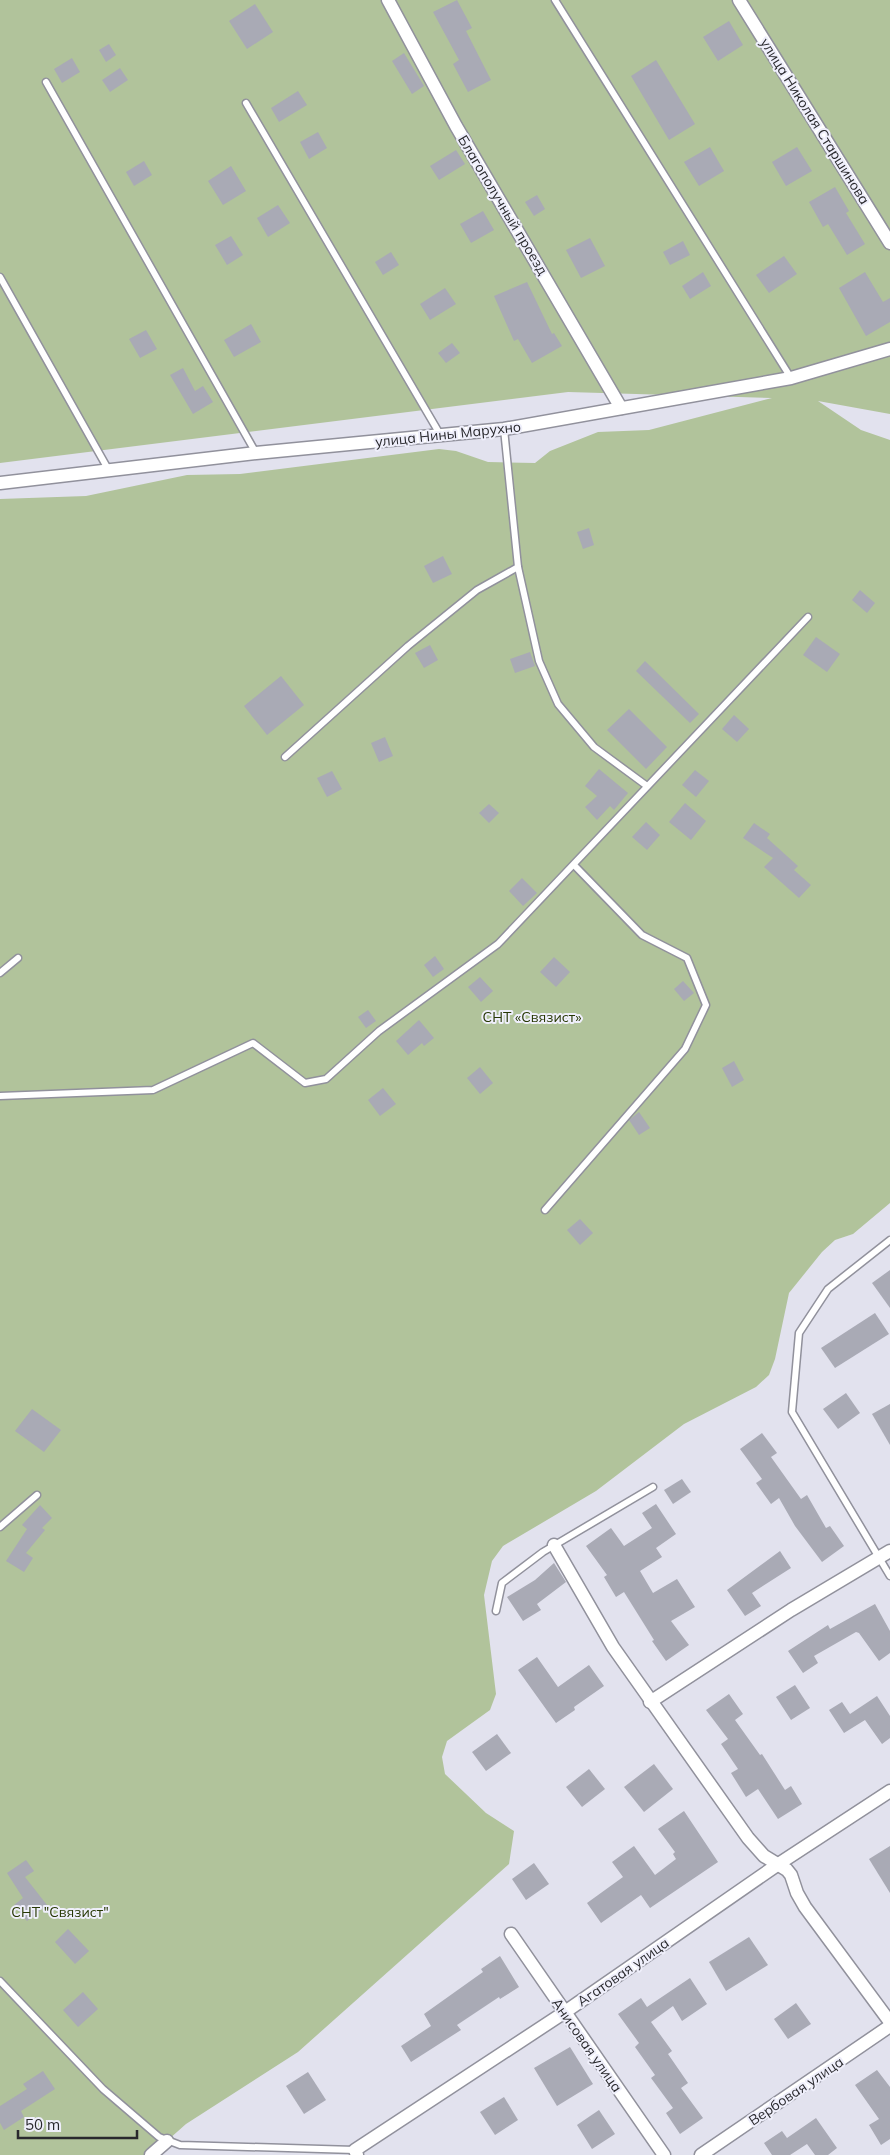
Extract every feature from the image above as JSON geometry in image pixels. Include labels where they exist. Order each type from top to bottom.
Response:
[{"type":"street","name":"Благополучный проезд","points":[[388,0],[456,126],[621,408]]},
{"type":"street","name":"улица Николая Старшинова","points":[[739,0],[890,243]]},
{"type":"street","name":"улица Нины Марухно","points":[[0,483],[256,453],[504,429],[791,378],[890,349]]},
{"type":"street","points":[[554,1545],[613,1647],[650,1702],[748,1838],[764,1856],[777,1866],[788,1870],[792,1875],[797,1894],[805,1908],[890,2022]]},
{"type":"street","points":[[650,1702],[791,1610],[890,1551]]},
{"type":"street","name":"Агатовая улица","points":[[356,2153],[890,1791]]},
{"type":"street","name":"Анисовая улица","points":[[511,1934],[664,2155]]},
{"type":"street","name":"Вербовая улица","points":[[700,2155],[890,2026]]},
{"type":"street","points":[[151,2155],[167,2141]]},
{"type":"lane","points":[[555,0],[791,378]]},
{"type":"lane","points":[[46,82],[256,453]]},
{"type":"lane","points":[[246,102],[441,436]]},
{"type":"lane","points":[[0,277],[108,469]]},
{"type":"lane","points":[[504,429],[518,567],[539,661],[558,704],[594,747],[647,786]]},
{"type":"lane","points":[[284,757],[408,646],[477,590],[518,567]]},
{"type":"lane","points":[[0,1096],[153,1090],[253,1043],[305,1083],[326,1079],[378,1031],[498,944],[808,617]]},
{"type":"lane","points":[[545,1210],[685,1049],[706,1005],[687,958],[642,935],[574,865]]},
{"type":"lane","points":[[0,973],[18,958]]},
{"type":"lane","points":[[890,1240],[828,1288],[799,1333],[792,1412],[890,1576]]},
{"type":"lane","points":[[496,1611],[502,1583],[554,1545],[653,1487]]},
{"type":"lane","points":[[0,1527],[37,1494]]},
{"type":"lane","points":[[0,1981],[103,2089],[158,2137],[180,2145],[356,2153]]},
{"type":"green space","points":[[0,0],[890,0],[890,414],[818,401],[861,430],[890,440],[890,1203],[853,1234],[835,1240],[822,1252],[789,1293],[775,1359],[769,1375],[756,1387],[684,1424],[596,1491],[503,1546],[492,1561],[484,1595],[496,1694],[490,1710],[447,1741],[442,1757],[445,1774],[486,1813],[514,1831],[509,1864],[298,2052],[186,2124],[151,2155],[0,2155],[0,499],[86,496],[187,475],[240,474],[439,449],[456,451],[488,462],[535,463],[550,451],[598,432],[649,430],[772,398],[568,392],[0,463]]},
{"type":"building","points":[[457,0],[472,28],[466,31],[491,80],[468,92],[453,64],[459,60],[433,12]]},
{"type":"building","points":[[255,4],[273,32],[247,49],[229,21]]},
{"type":"building","points":[[729,21],[743,45],[718,61],[703,37]]},
{"type":"building","points":[[109,44],[116,55],[106,62],[99,50]]},
{"type":"building","points":[[404,53],[424,86],[412,94],[392,61]]},
{"type":"building","points":[[72,58],[80,72],[62,83],[54,69]]},
{"type":"building","points":[[656,60],[695,124],[669,140],[631,76]]},
{"type":"building","points":[[120,68],[128,80],[110,92],[102,80]]},
{"type":"building","points":[[298,91],[307,105],[279,122],[271,108]]},
{"type":"building","points":[[318,132],[327,148],[309,159],[300,142]]},
{"type":"building","points":[[710,147],[724,171],[699,186],[684,162]]},
{"type":"building","points":[[797,147],[812,171],[786,186],[772,162]]},
{"type":"building","points":[[456,150],[465,164],[439,180],[430,166]]},
{"type":"building","points":[[144,161],[152,175],[134,186],[126,172]]},
{"type":"building","points":[[231,166],[246,191],[223,205],[208,181]]},
{"type":"building","points":[[835,187],[849,211],[846,213],[865,244],[847,255],[828,224],[823,227],[809,202]]},
{"type":"building","points":[[537,195],[545,209],[534,216],[525,202]]},
{"type":"building","points":[[278,205],[290,223],[268,237],[257,218]]},
{"type":"building","points":[[483,211],[494,230],[471,243],[460,224]]},
{"type":"building","points":[[231,236],[243,255],[227,265],[215,245]]},
{"type":"building","points":[[590,238],[605,266],[581,278],[566,250]]},
{"type":"building","points":[[683,241],[690,255],[670,265],[663,252]]},
{"type":"building","points":[[391,252],[399,265],[383,275],[375,262]]},
{"type":"building","points":[[784,256],[797,274],[769,293],[756,275]]},
{"type":"building","points":[[703,272],[711,286],[690,299],[682,286]]},
{"type":"building","points":[[865,272],[883,302],[890,298],[890,322],[866,336],[839,288]]},
{"type":"building","points":[[527,282],[552,334],[554,333],[562,346],[532,363],[518,339],[514,341],[494,296]]},
{"type":"building","points":[[445,288],[456,304],[430,320],[420,304]]},
{"type":"building","points":[[251,324],[261,342],[234,357],[224,340]]},
{"type":"building","points":[[146,330],[157,349],[140,358],[129,339]]},
{"type":"building","points":[[452,343],[460,353],[446,363],[438,353]]},
{"type":"building","points":[[183,368],[195,391],[203,386],[213,402],[193,414],[170,375]]},
{"type":"building","points":[[589,528],[594,545],[583,549],[577,532]]},
{"type":"building","points":[[443,556],[452,574],[433,583],[424,566]]},
{"type":"building","points":[[860,590],[875,603],[867,613],[852,600]]},
{"type":"building","points":[[816,637],[840,654],[827,672],[803,655]]},
{"type":"building","points":[[430,645],[438,660],[424,668],[415,653]]},
{"type":"building","points":[[530,652],[535,666],[515,673],[510,659]]},
{"type":"building","points":[[645,661],[699,714],[690,723],[636,671]]},
{"type":"building","points":[[281,676],[304,705],[267,735],[244,706]]},
{"type":"building","points":[[629,709],[667,747],[646,769],[607,730]]},
{"type":"building","points":[[734,715],[749,729],[737,742],[722,729]]},
{"type":"building","points":[[385,737],[393,756],[379,762],[371,743]]},
{"type":"building","points":[[599,769],[628,793],[614,810],[610,806],[597,820],[585,807],[597,796],[585,786]]},
{"type":"building","points":[[695,770],[709,781],[696,797],[682,785]]},
{"type":"building","points":[[332,771],[342,789],[327,797],[317,778]]},
{"type":"building","points":[[685,803],[706,821],[691,840],[669,822]]},
{"type":"building","points":[[489,804],[499,813],[489,823],[479,813]]},
{"type":"building","points":[[646,822],[660,835],[647,850],[632,837]]},
{"type":"building","points":[[754,823],[770,834],[767,838],[798,866],[794,870],[811,885],[799,898],[764,867],[773,858],[743,838]]},
{"type":"building","points":[[522,878],[537,893],[523,906],[509,891]]},
{"type":"building","points":[[435,956],[444,969],[433,977],[424,965]]},
{"type":"building","points":[[554,957],[570,972],[556,987],[540,972]]},
{"type":"building","points":[[480,977],[493,991],[481,1002],[468,987]]},
{"type":"building","points":[[683,981],[694,993],[684,1001],[674,989]]},
{"type":"building","points":[[368,1010],[376,1021],[366,1028],[358,1017]]},
{"type":"building","points":[[419,1020],[434,1038],[424,1046],[422,1043],[408,1055],[396,1041]]},
{"type":"building","points":[[734,1061],[744,1080],[732,1087],[722,1068]]},
{"type":"building","points":[[480,1067],[493,1083],[480,1094],[467,1078]]},
{"type":"building","points":[[383,1088],[396,1104],[380,1116],[368,1100]]},
{"type":"building","points":[[639,1112],[650,1128],[639,1135],[629,1120]]},
{"type":"building","points":[[580,1219],[593,1233],[580,1245],[567,1230]]},
{"type":"building","points":[[890,1270],[890,1308],[872,1283]]},
{"type":"building","points":[[875,1313],[889,1334],[835,1368],[821,1348]]},
{"type":"building","points":[[846,1393],[860,1413],[838,1429],[823,1409]]},
{"type":"building","points":[[890,1404],[890,1445],[872,1414]]},
{"type":"building","points":[[32,1409],[61,1430],[44,1452],[15,1431]]},
{"type":"building","points":[[762,1433],[777,1453],[771,1457],[801,1499],[807,1495],[826,1528],[830,1526],[844,1546],[822,1562],[795,1526],[779,1498],[771,1504],[756,1483],[762,1479],[740,1449]]},
{"type":"building","points":[[682,1479],[691,1492],[673,1504],[664,1490]]},
{"type":"building","points":[[656,1504],[676,1534],[656,1548],[662,1557],[640,1571],[653,1593],[677,1579],[695,1607],[671,1621],[689,1645],[666,1661],[652,1641],[654,1640],[624,1592],[616,1597],[604,1577],[607,1575],[586,1546],[611,1528],[624,1546],[652,1528],[642,1513]]},
{"type":"building","points":[[40,1505],[52,1518],[42,1528],[45,1530],[26,1553],[33,1558],[24,1572],[6,1561],[27,1529],[22,1525]]},
{"type":"building","points":[[780,1551],[791,1568],[752,1593],[761,1606],[745,1616],[727,1590]]},
{"type":"building","points":[[554,1563],[566,1582],[537,1604],[541,1610],[523,1621],[507,1597],[535,1580]]},
{"type":"building","points":[[875,1604],[890,1631],[890,1653],[879,1661],[859,1633],[856,1632],[814,1656],[818,1663],[803,1673],[788,1651],[828,1625],[830,1629]]},
{"type":"building","points":[[537,1657],[558,1687],[589,1665],[604,1686],[574,1707],[575,1710],[556,1723],[518,1670]]},
{"type":"building","points":[[795,1685],[810,1708],[791,1720],[776,1697]]},
{"type":"building","points":[[729,1694],[743,1714],[735,1720],[760,1755],[762,1754],[785,1790],[791,1786],[802,1804],[778,1819],[758,1789],[746,1797],[731,1773],[738,1769],[721,1744],[728,1739],[706,1710]]},
{"type":"building","points":[[877,1696],[890,1716],[890,1738],[882,1744],[865,1720],[844,1733],[829,1710],[842,1702],[850,1714]]},
{"type":"building","points":[[497,1734],[511,1753],[486,1771],[472,1752]]},
{"type":"building","points":[[654,1764],[673,1789],[644,1812],[624,1787]]},
{"type":"building","points":[[589,1769],[605,1789],[582,1807],[566,1787]]},
{"type":"building","points":[[684,1811],[718,1862],[650,1908],[641,1895],[601,1923],[587,1903],[623,1877],[612,1862],[634,1846],[655,1875],[676,1859],[673,1854],[675,1852],[658,1829]]},
{"type":"building","points":[[890,1846],[890,1893],[869,1859]]},
{"type":"building","points":[[26,1860],[34,1871],[25,1877],[47,1905],[27,1921],[14,1905],[23,1898],[7,1873]]},
{"type":"building","points":[[534,1863],[549,1884],[526,1900],[512,1879]]},
{"type":"building","points":[[68,1929],[89,1951],[75,1964],[55,1942]]},
{"type":"building","points":[[749,1937],[768,1965],[726,1991],[709,1962]]},
{"type":"building","points":[[500,1956],[519,1987],[500,1999],[499,1997],[457,2025],[461,2030],[411,2062],[401,2046],[431,2026],[424,2014],[483,1972],[481,1969]]},
{"type":"building","points":[[690,1978],[707,2004],[682,2021],[673,2006],[651,2022],[672,2051],[668,2054],[688,2083],[681,2088],[703,2118],[680,2134],[666,2113],[673,2108],[651,2078],[655,2075],[635,2047],[639,2043],[618,2014],[641,1998],[647,2007]]},
{"type":"building","points":[[83,1992],[98,2009],[78,2027],[63,2010]]},
{"type":"building","points":[[796,2003],[811,2024],[788,2039],[774,2019]]},
{"type":"building","points":[[570,2047],[593,2084],[557,2106],[534,2068]]},
{"type":"building","points":[[877,2070],[890,2087],[890,2139],[881,2145],[869,2125],[879,2119],[855,2085]]},
{"type":"building","points":[[43,2071],[55,2089],[21,2111],[24,2117],[4,2130],[0,2123],[0,2106],[27,2089],[23,2084]]},
{"type":"building","points":[[308,2072],[326,2100],[304,2114],[286,2086]]},
{"type":"building","points":[[504,2097],[518,2120],[495,2135],[480,2112]]},
{"type":"building","points":[[599,2110],[615,2134],[592,2149],[577,2125]]},
{"type":"building","points":[[816,2118],[837,2148],[828,2155],[815,2155],[807,2144],[790,2155],[772,2155],[764,2143],[782,2131],[787,2138]]},
{"type":"park label","name":"СНТ «Связист»","points":[[532,1017]]},
{"type":"park label","name":"СНТ \"Связист\"","points":[[60,1912]]}]
